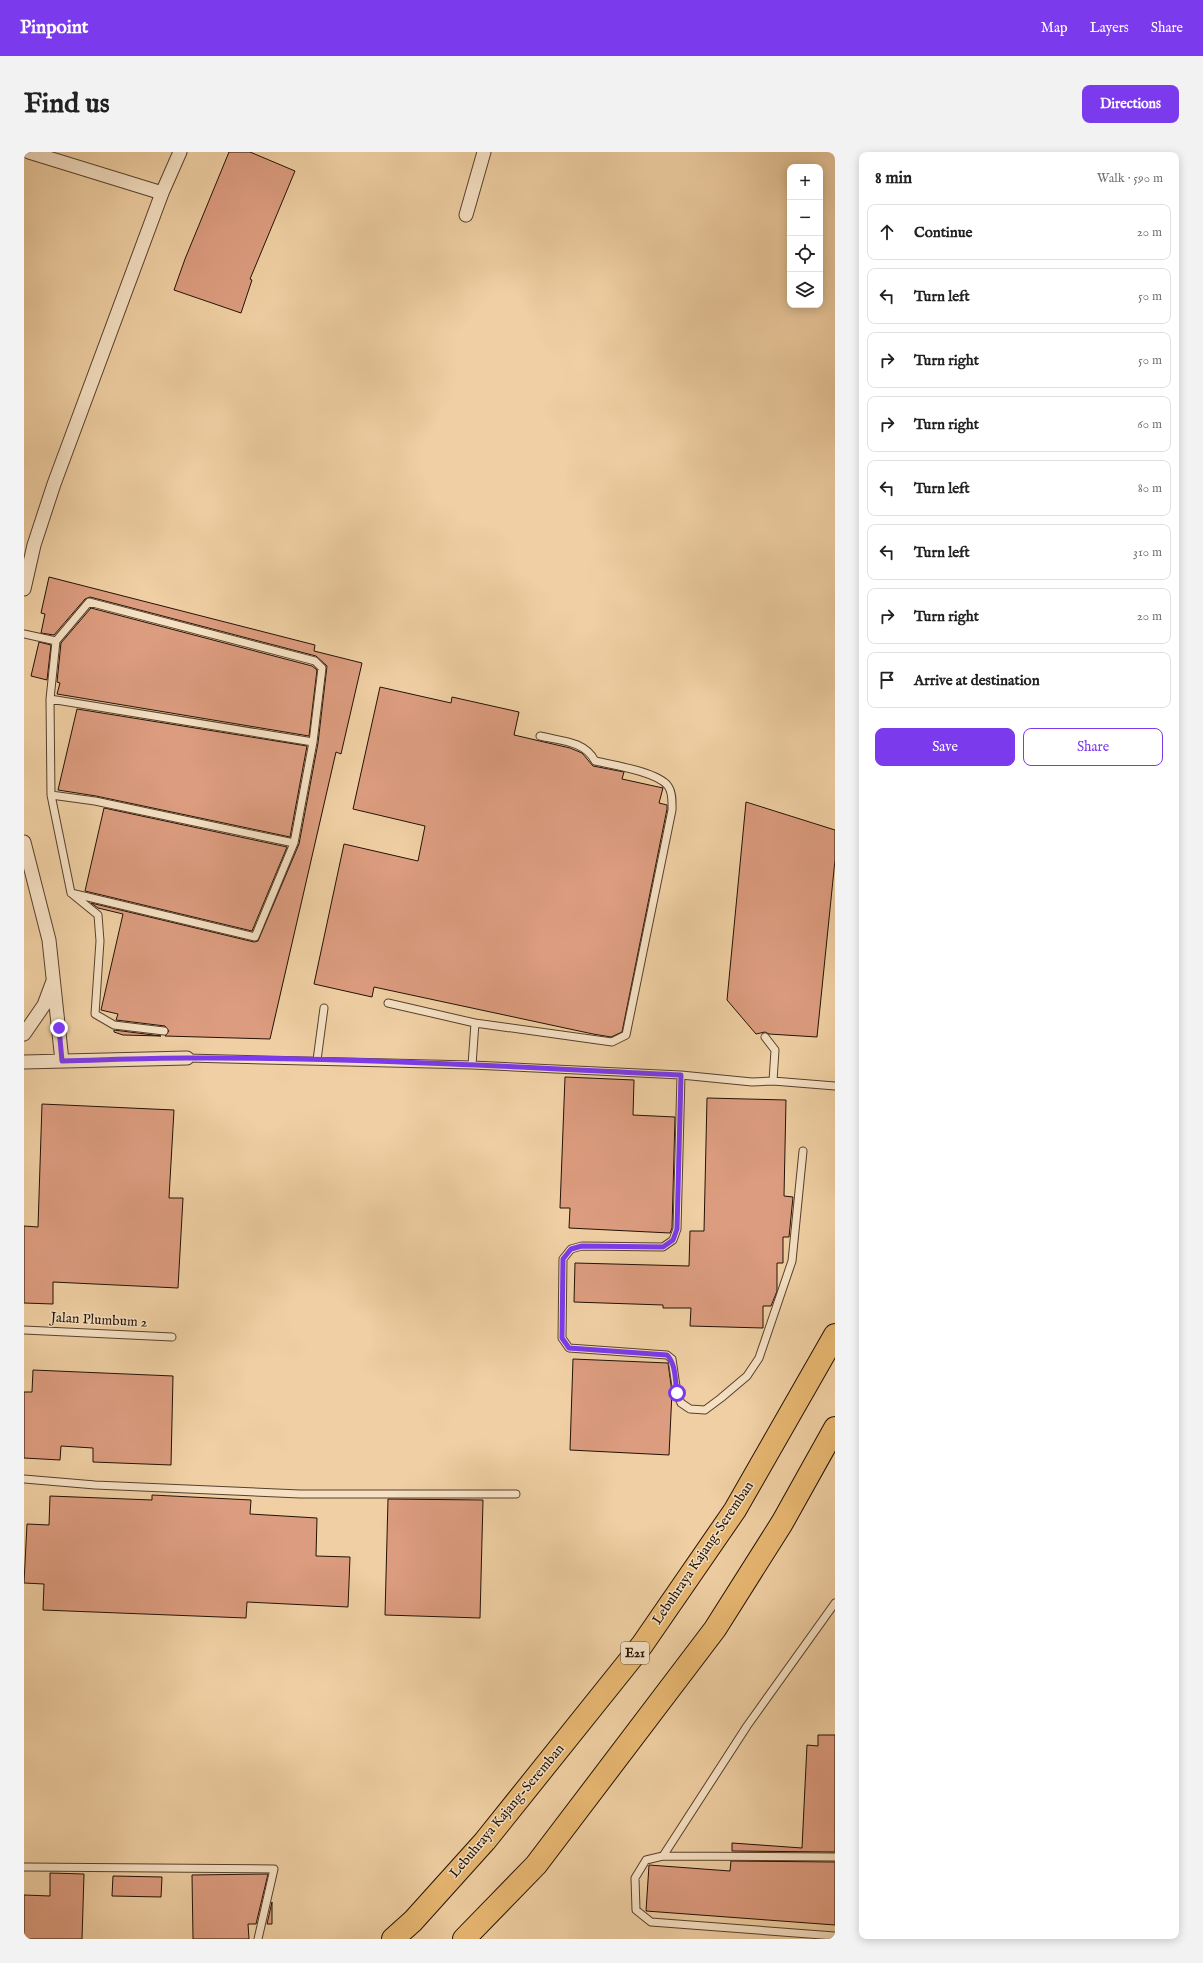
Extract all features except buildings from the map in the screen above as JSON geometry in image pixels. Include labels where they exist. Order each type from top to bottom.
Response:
[{"type":"highway","name":"Lebuhraya Kajang-Seremban","points":[[393,1939],[413,1921],[485,1841],[642,1645],[735,1510],[835,1335]]},
{"type":"highway","points":[[464,1939],[536,1865],[715,1629],[782,1523],[835,1428]]},
{"type":"street","points":[[29,152],[162,193]]},
{"type":"street","points":[[24,589],[34,545],[54,484],[162,193],[180,152]]},
{"type":"street","points":[[466,215],[484,152]]},
{"type":"street","points":[[24,842],[49,940],[62,1061]]},
{"type":"street","points":[[24,1034],[44,1005],[54,979]]},
{"type":"street","points":[[24,1062],[187,1058]]},
{"type":"lane","points":[[71,893],[255,937],[294,843],[313,742],[322,668],[314,661],[89,602],[56,641],[50,698],[51,796],[71,893],[98,915],[100,941],[95,1014],[114,1025],[164,1031]]},
{"type":"lane","points":[[24,634],[56,641]]},
{"type":"lane","points":[[50,698],[313,742]]},
{"type":"lane","points":[[388,1003],[475,1023],[612,1042],[626,1035],[672,810],[672,798],[668,786],[658,778],[596,761],[590,751],[581,746],[540,736]]},
{"type":"lane","points":[[51,796],[95,801],[294,843]]},
{"type":"lane","points":[[317,1060],[324,1008]]},
{"type":"lane","points":[[472,1065],[475,1023]]},
{"type":"lane","points":[[765,1037],[775,1050],[772,1081]]},
{"type":"lane","points":[[187,1058],[472,1065],[681,1075],[752,1082],[772,1081],[835,1086]]},
{"type":"lane","points":[[681,1075],[677,1229],[673,1240],[663,1247],[582,1246],[571,1249],[563,1259],[562,1338],[569,1348],[667,1355],[673,1364],[677,1393],[681,1403],[690,1410],[705,1410],[722,1398],[747,1376],[759,1358],[792,1262],[803,1151]]},
{"type":"lane","name":"Jalan Plumbum 2","points":[[24,1330],[172,1337]]},
{"type":"lane","points":[[24,1479],[95,1485],[300,1494],[516,1494]]},
{"type":"lane","points":[[663,1856],[747,1726],[835,1603]]},
{"type":"lane","points":[[835,1857],[663,1856],[646,1860],[635,1878],[636,1910],[651,1922],[835,1936]]},
{"type":"lane","points":[[24,1867],[274,1869],[258,1939]]},
{"type":"route","points":[[59,1028],[62,1061],[187,1058],[317,1060],[472,1065],[681,1075],[677,1229],[673,1240],[663,1247],[582,1246],[571,1249],[563,1259],[562,1338],[569,1348],[667,1355],[672,1359],[677,1393]]}]
